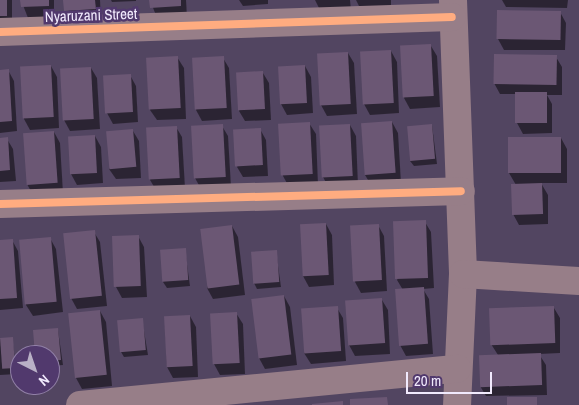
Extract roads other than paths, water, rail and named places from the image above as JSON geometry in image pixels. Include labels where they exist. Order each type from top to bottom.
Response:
[{"type":"street","name":"Nyaruzani Street","points":[[0,32],[453,9]]},
{"type":"street","points":[[453,9],[463,274],[457,369],[457,405]]},
{"type":"street","points":[[0,204],[461,190]]},
{"type":"street","points":[[463,274],[579,281]]},
{"type":"street","points":[[80,405],[457,369]]}]
